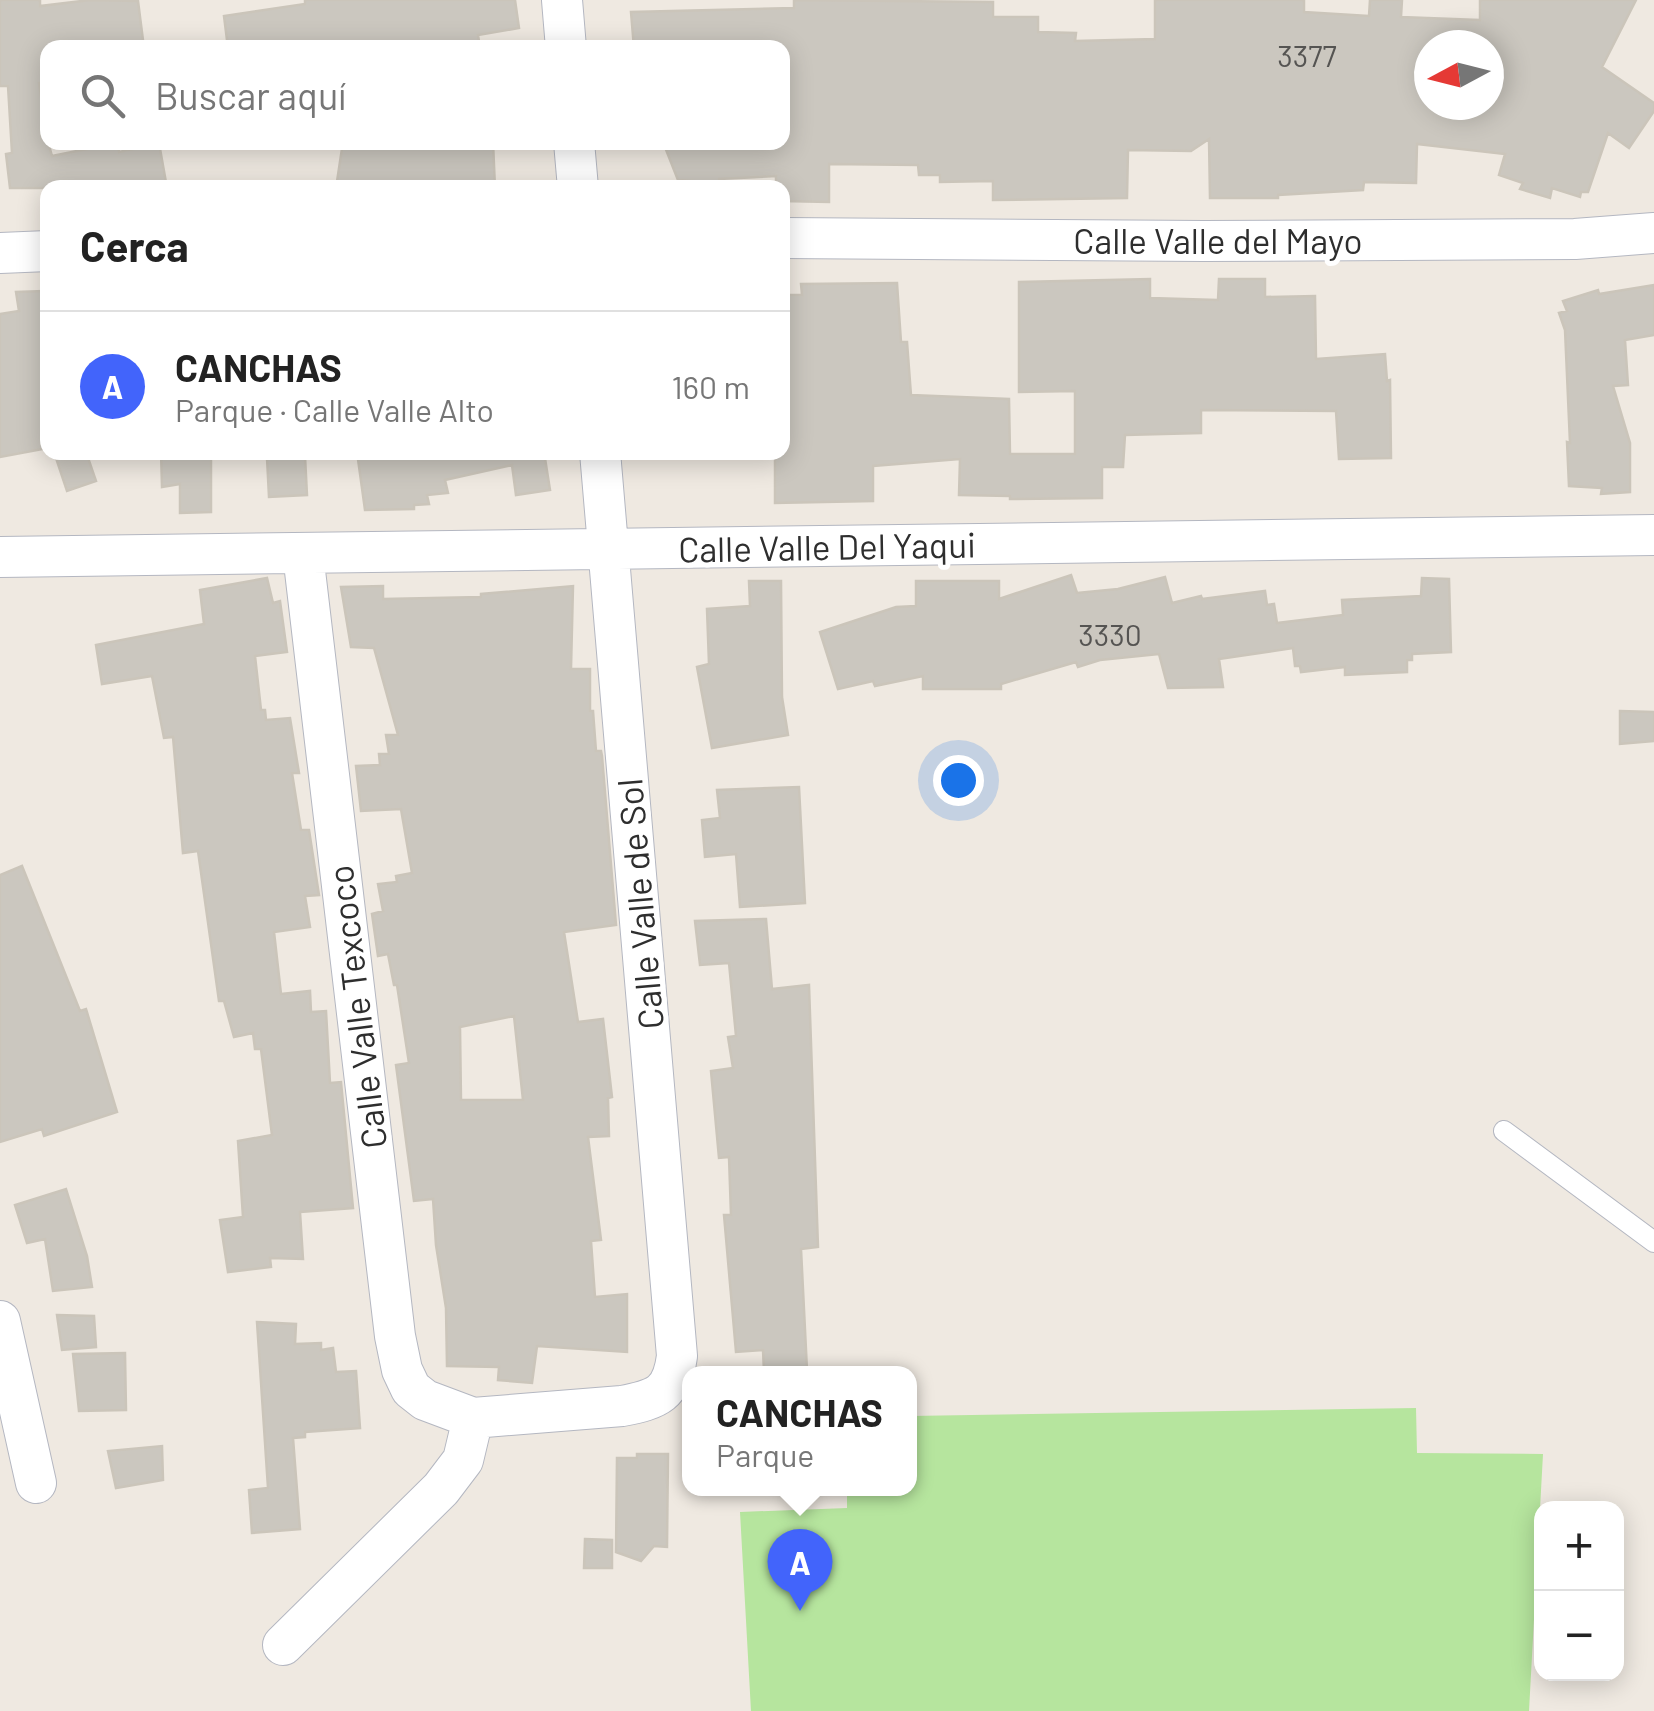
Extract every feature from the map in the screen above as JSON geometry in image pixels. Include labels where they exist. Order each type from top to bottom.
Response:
[{"type":"street","points":[[562,0],[565,40]]},
{"type":"street","points":[[575,150],[577,180]]},
{"type":"street","name":"Calle Valle del Mayo","points":[[790,238],[1360,240],[1575,238],[1654,233]]},
{"type":"street","points":[[0,253],[40,251]]},
{"type":"street","name":"Calle Valle de Sol","points":[[473,1418],[646,1401],[664,1392],[674,1376],[678,1356],[601,460]]},
{"type":"street","name":"Calle Valle Del Yaqui","points":[[0,556],[1654,535]]},
{"type":"street","name":"Calle Valle Texcoco","points":[[303,554],[395,1336],[402,1370],[411,1389],[425,1400],[473,1418]]},
{"type":"street","points":[[0,1322],[36,1483]]},
{"type":"street","points":[[283,1645],[441,1489],[462,1460],[473,1418]]},
{"type":"lane","points":[[1504,1131],[1654,1242]]},
{"type":"green space","points":[[1416,1408],[1417,1453],[1543,1454],[1540,1501],[1534,1501],[1529,1711],[751,1711],[740,1512],[847,1508],[847,1496],[917,1496],[917,1416]]},
{"type":"building","points":[[0,0],[40,0],[40,6],[90,0],[138,1],[143,40],[40,40],[40,150],[50,150],[52,156],[82,150],[160,150],[166,180],[40,180],[40,188],[10,188],[6,154],[12,153],[8,86],[0,86]]},
{"type":"building","points":[[305,0],[515,0],[519,28],[478,35],[479,40],[227,40],[224,16],[305,4]]},
{"type":"building","points":[[794,0],[993,2],[993,17],[1038,17],[1038,32],[1076,33],[1075,41],[1155,39],[1155,0],[1304,0],[1304,12],[1369,16],[1370,0],[1402,0],[1401,17],[1480,20],[1480,0],[1636,0],[1602,67],[1654,103],[1654,111],[1629,148],[1608,133],[1588,192],[1581,192],[1580,197],[1552,188],[1550,198],[1520,189],[1523,183],[1499,175],[1505,154],[1417,144],[1416,183],[1364,182],[1363,190],[1278,198],[1210,198],[1209,139],[1191,151],[1128,150],[1127,198],[993,200],[993,181],[940,182],[940,175],[919,175],[918,165],[829,164],[829,202],[790,201],[790,180],[776,180],[776,176],[678,180],[666,150],[790,150],[790,40],[633,40],[631,12],[794,8]]},
{"type":"building","points":[[342,150],[493,150],[495,180],[337,180]]},
{"type":"building","points":[[1150,279],[1150,298],[1218,300],[1219,279],[1265,279],[1265,297],[1315,296],[1316,359],[1385,354],[1387,381],[1390,380],[1391,458],[1339,459],[1336,411],[1201,410],[1201,433],[1125,435],[1123,467],[1102,467],[1102,498],[959,495],[960,459],[873,466],[873,501],[775,503],[775,460],[790,460],[790,295],[802,295],[801,284],[897,283],[901,342],[907,342],[911,395],[1009,399],[1010,454],[1075,454],[1075,391],[1019,392],[1019,282]]},
{"type":"building","points":[[1654,285],[1654,335],[1625,340],[1628,385],[1613,386],[1630,443],[1630,492],[1601,494],[1602,488],[1569,486],[1565,330],[1559,313],[1567,311],[1563,301],[1598,290],[1599,294]]},
{"type":"building","points":[[40,291],[40,450],[0,457],[0,314],[19,311],[16,292]]},
{"type":"building","points":[[57,460],[89,460],[96,481],[67,491]]},
{"type":"building","points":[[161,460],[211,460],[211,512],[180,513],[180,484],[162,487]]},
{"type":"building","points":[[267,460],[305,460],[307,495],[269,497]]},
{"type":"building","points":[[358,460],[545,460],[550,490],[516,495],[512,465],[445,480],[448,493],[427,495],[429,504],[414,505],[414,509],[365,510]]},
{"type":"building","points":[[1071,575],[1077,593],[1118,589],[1165,577],[1172,603],[1201,596],[1202,599],[1265,591],[1267,605],[1274,604],[1277,623],[1343,615],[1342,600],[1421,596],[1422,578],[1449,579],[1451,652],[1412,654],[1412,660],[1407,660],[1407,672],[1345,675],[1345,667],[1301,672],[1300,666],[1295,666],[1293,648],[1219,659],[1223,687],[1168,688],[1159,654],[1100,660],[1078,667],[1076,662],[1001,684],[1001,689],[923,689],[923,676],[838,689],[820,632],[896,607],[916,606],[916,581],[999,581],[999,599]]},
{"type":"building","points":[[267,578],[273,603],[280,601],[287,652],[255,656],[261,710],[265,710],[266,720],[290,718],[299,773],[292,773],[301,830],[309,830],[319,895],[305,896],[310,927],[274,932],[281,994],[310,991],[311,1012],[326,1011],[330,1083],[341,1082],[353,1208],[300,1212],[303,1259],[270,1258],[271,1267],[228,1272],[220,1220],[243,1217],[238,1141],[272,1135],[261,1049],[255,1049],[253,1033],[234,1037],[224,1001],[219,1001],[198,851],[183,853],[173,737],[164,738],[152,676],[102,684],[96,645],[204,624],[200,590]]},
{"type":"building","points":[[749,581],[781,581],[782,697],[788,735],[712,748],[697,667],[709,664],[707,609],[750,606]]},
{"type":"building","points":[[383,586],[383,599],[481,597],[573,586],[571,669],[590,669],[590,711],[596,751],[601,751],[602,756],[616,925],[564,932],[578,1022],[603,1019],[612,1097],[608,1098],[609,1136],[588,1137],[601,1240],[591,1241],[595,1297],[627,1294],[627,1352],[537,1346],[532,1383],[498,1380],[499,1367],[447,1366],[446,1308],[433,1199],[414,1201],[396,1065],[409,1063],[397,985],[388,954],[378,956],[372,914],[383,911],[378,884],[397,882],[396,876],[412,873],[401,809],[361,811],[356,766],[380,765],[379,754],[389,754],[386,735],[398,735],[374,648],[351,647],[341,587]],"holes":[[[514,1016],[523,1100],[461,1100],[460,1027]]]},
{"type":"building","points":[[1620,711],[1654,712],[1654,741],[1620,744]]},
{"type":"building","points":[[799,787],[805,903],[740,907],[736,854],[705,857],[702,820],[720,818],[717,790]]},
{"type":"building","points":[[22,866],[80,1011],[86,1009],[117,1112],[44,1136],[42,1129],[0,1142],[0,875]]},
{"type":"building","points":[[766,919],[772,989],[809,985],[818,1247],[801,1249],[807,1366],[764,1366],[763,1350],[736,1352],[724,1215],[731,1215],[729,1157],[719,1158],[711,1071],[733,1068],[728,1037],[736,1036],[729,963],[700,965],[695,921]]},
{"type":"building","points":[[66,1189],[87,1256],[92,1287],[53,1291],[45,1239],[27,1243],[15,1205]]},
{"type":"building","points":[[57,1315],[94,1316],[96,1347],[62,1350]]},
{"type":"building","points":[[257,1322],[296,1324],[295,1344],[321,1343],[321,1350],[333,1348],[336,1372],[356,1371],[360,1428],[305,1432],[305,1437],[293,1438],[300,1529],[252,1533],[249,1490],[268,1488]]},
{"type":"building","points":[[125,1353],[126,1410],[79,1411],[73,1354]]},
{"type":"building","points":[[162,1446],[163,1480],[116,1488],[108,1451]]},
{"type":"building","points":[[637,1454],[668,1454],[667,1547],[654,1546],[641,1561],[616,1552],[617,1458],[637,1458]]},
{"type":"building","points":[[585,1539],[612,1540],[612,1568],[584,1568]]},
{"type":"place","name":"CANCHAS","points":[[800,1611]]}]
